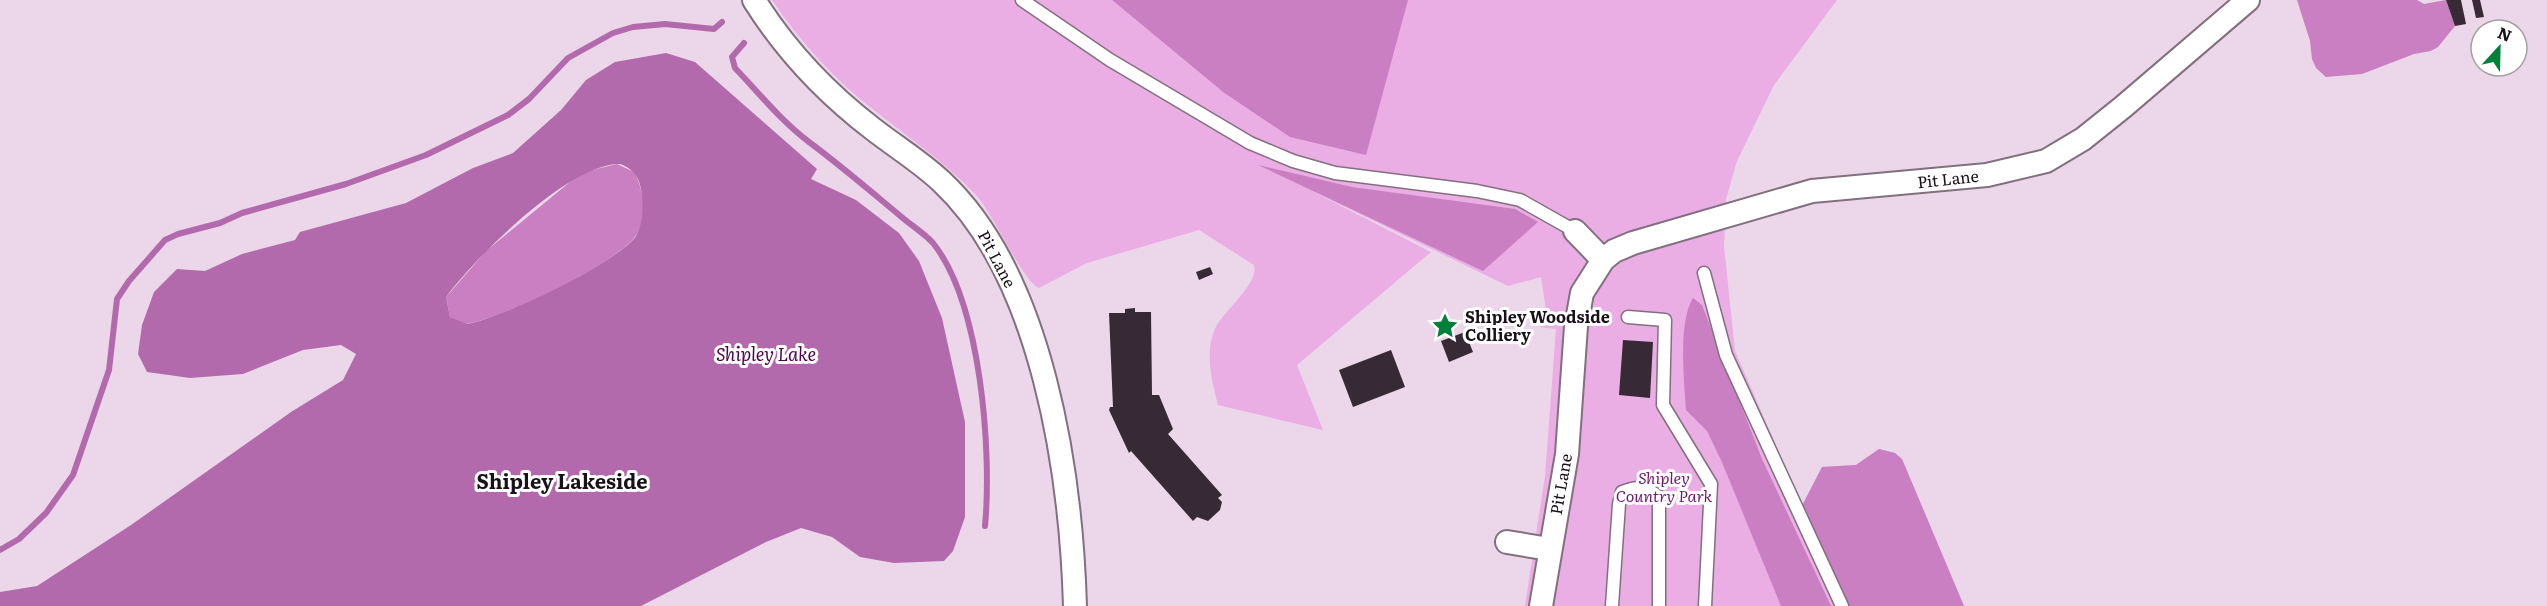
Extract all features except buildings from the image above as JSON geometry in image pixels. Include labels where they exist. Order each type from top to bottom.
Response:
[{"type":"street","name":"Pit Lane","points":[[754,0],[775,32],[814,78],[842,104],[936,177],[967,209],[990,242],[1024,317],[1052,415],[1066,487],[1075,606]]},
{"type":"street","name":"Pit Lane","points":[[1541,606],[1567,454],[1579,306],[1586,284],[1603,260],[1614,251],[1632,243],[1794,195],[1826,189],[1987,175],[2046,161],[2083,139],[2248,0]]},
{"type":"street","points":[[1575,231],[1603,260]]},
{"type":"street","points":[[1507,542],[1549,549]]},
{"type":"lane","points":[[1022,0],[1102,54],[1250,143],[1293,161],[1335,173],[1502,195],[1534,206],[1564,227],[1575,231]]},
{"type":"lane","points":[[1704,273],[1726,355],[1842,606]]},
{"type":"lane","points":[[1628,317],[1665,320],[1663,405],[1711,484],[1705,606]]},
{"type":"lane","points":[[1612,606],[1619,504],[1623,492],[1637,487],[1650,489],[1659,497],[1659,606]]},
{"type":"green space","name":"Shipley Country Park","points":[[772,0],[1112,0],[1223,92],[1253,0],[1837,0],[1774,85],[1737,161],[1726,199],[1724,246],[1735,351],[1802,505],[1822,467],[1856,465],[1879,449],[1895,453],[1902,459],[1964,606],[1525,606],[1545,476],[1556,329],[1540,327],[1537,314],[1546,310],[1541,277],[1508,286],[1306,188],[1431,252],[1297,365],[1323,430],[1218,405],[1210,368],[1211,340],[1218,323],[1251,281],[1254,265],[1199,230],[1087,263],[1039,288],[1025,274],[976,195],[949,169],[860,99],[835,76],[802,40]]},
{"type":"shaded area","points":[[1112,0],[1408,0],[1366,155],[1290,137],[1223,92]]},
{"type":"shaded area","points":[[2297,0],[2417,0],[2424,4],[2446,0],[2455,26],[2438,47],[2431,51],[2414,54],[2362,74],[2326,77],[2316,68],[2312,59],[2310,41]]},
{"type":"shaded area","points":[[617,164],[634,172],[640,187],[643,205],[639,231],[622,249],[580,276],[527,303],[479,321],[463,324],[450,317],[446,297],[486,251],[576,177],[592,170]]},
{"type":"shaded area","points":[[1258,165],[1352,187],[1515,209],[1538,222],[1483,271]]},
{"type":"shaded area","points":[[1693,298],[1702,305],[1762,459],[1831,606],[1781,606],[1707,431],[1686,410],[1683,368],[1684,336],[1688,308]]},
{"type":"shaded area","points":[[1879,449],[1895,453],[1902,459],[1964,606],[1848,606],[1802,506],[1822,467],[1856,465]]},
{"type":"water","name":"Shipley Lake","points":[[666,53],[695,62],[817,169],[811,179],[856,200],[899,233],[919,261],[942,318],[965,422],[965,517],[953,551],[944,561],[894,563],[860,557],[832,537],[801,528],[766,542],[641,606],[0,606],[0,592],[37,586],[131,525],[291,412],[343,380],[356,354],[341,345],[303,350],[243,374],[190,378],[147,372],[138,354],[142,325],[154,292],[177,269],[205,271],[242,254],[295,240],[300,232],[406,203],[473,168],[513,153],[561,110],[586,80],[615,62]],"holes":[[[620,164],[625,166],[639,181],[642,206],[641,221],[636,236],[625,247],[607,260],[557,288],[504,312],[467,324],[450,317],[446,297],[479,259],[525,215],[550,195],[576,179],[599,168]]]},
{"type":"waterway","points":[[0,550],[19,539],[46,513],[73,475],[109,370],[117,299],[129,281],[165,240],[178,234],[220,223],[242,213],[346,184],[426,155],[508,115],[529,99],[568,58],[613,33],[633,27],[665,24],[714,29],[722,22]]},
{"type":"waterway","points":[[744,43],[732,57],[735,68],[799,134],[929,239],[949,269],[962,302],[980,379],[987,459],[985,526]]},
{"type":"place","name":"Shipley Woodside Colliery","points":[[1445,326]]},
{"type":"district","name":"Shipley Lakeside","points":[[562,482]]}]
